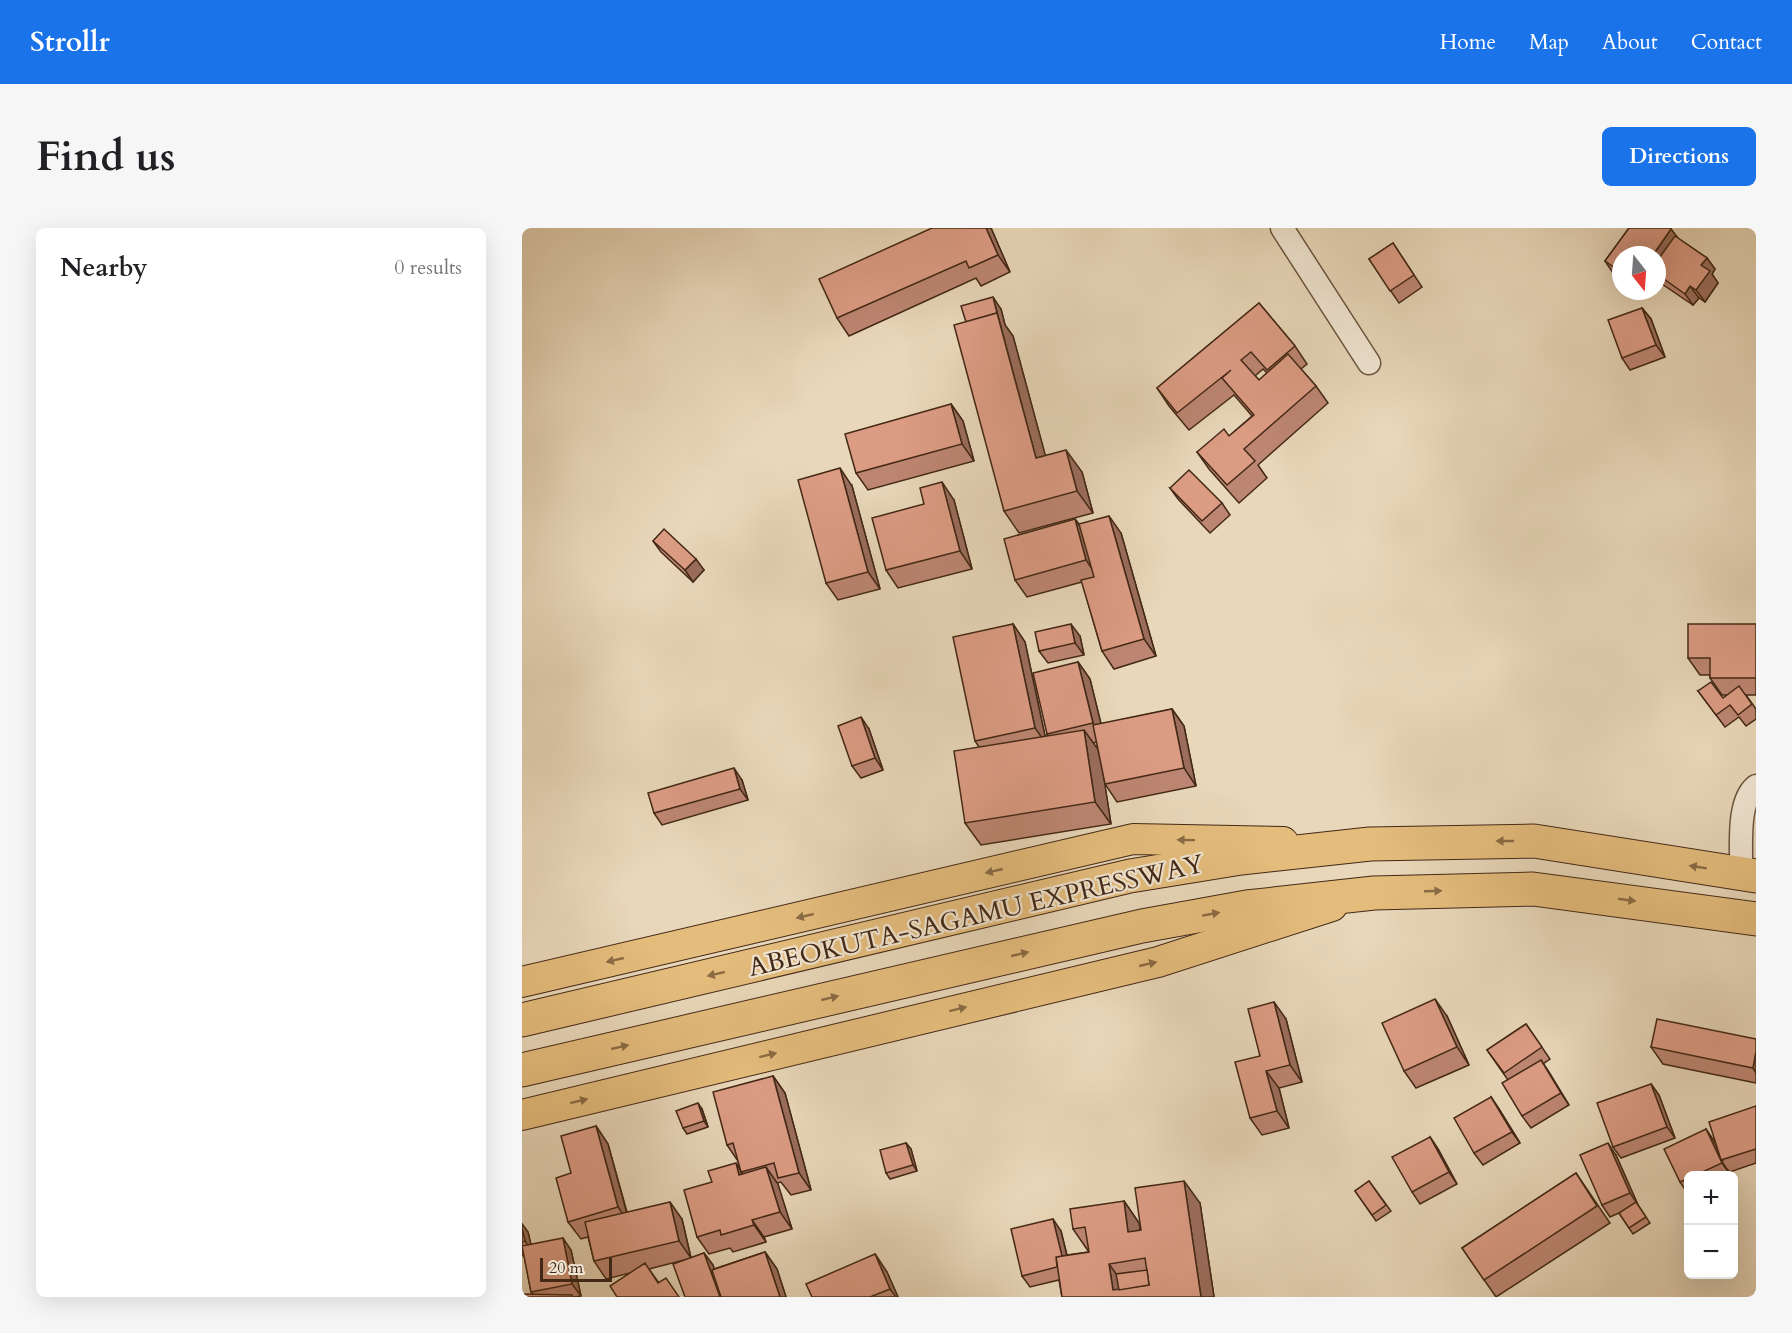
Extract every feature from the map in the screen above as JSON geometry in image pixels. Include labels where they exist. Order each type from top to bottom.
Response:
[{"type":"highway","name":"ABEOKUTA-SAGAMU EXPRESSWAY","points":[[522,1020],[1130,876],[1241,858],[1370,844],[1534,841],[1749,875]]},
{"type":"highway","name":"ABEOKUTA-SAGAMU EXPRESSWAY","points":[[522,1070],[1142,926],[1247,908],[1374,892],[1533,889],[1756,919]]},
{"type":"main road","points":[[522,982],[1133,839],[1370,844]]},
{"type":"main road","points":[[522,1115],[1158,962],[1374,892]]},
{"type":"lane","points":[[1282,228],[1368,363]]},
{"type":"lane","points":[[1749,875],[1742,812],[1752,789],[1756,786]]},
{"type":"building","points":[[932,228],[986,228],[998,255],[969,268],[966,261],[837,318],[819,279]]},
{"type":"building","points":[[1629,228],[1671,229],[1659,246],[1616,246]]},
{"type":"building","points":[[1675,236],[1707,258],[1701,265],[1710,271],[1696,290],[1690,286],[1685,294],[1666,280],[1666,248]]},
{"type":"building","points":[[1393,243],[1414,275],[1390,291],[1369,259]]},
{"type":"building","points":[[1612,251],[1612,266],[1605,261]]},
{"type":"building","points":[[993,297],[997,313],[966,322],[961,306]]},
{"type":"building","points":[[1259,303],[1295,346],[1267,370],[1251,352],[1241,360],[1259,380],[1288,354],[1316,386],[1244,449],[1255,461],[1227,485],[1197,452],[1224,429],[1229,436],[1254,415],[1222,378],[1231,370],[1177,413],[1157,388]]},
{"type":"building","points":[[1642,308],[1656,345],[1622,358],[1608,320]]},
{"type":"building","points":[[997,313],[1036,458],[1066,450],[1077,491],[1004,511],[954,325]]},
{"type":"building","points":[[951,404],[962,444],[856,473],[845,434]]},
{"type":"building","points":[[840,468],[868,572],[826,583],[798,480]]},
{"type":"building","points":[[1189,470],[1222,503],[1202,521],[1170,488]]},
{"type":"building","points":[[942,482],[960,551],[886,570],[872,518],[924,504],[920,488]]},
{"type":"building","points":[[1109,516],[1144,639],[1102,651],[1081,580],[1094,577],[1079,524]]},
{"type":"building","points":[[1075,519],[1086,560],[1015,580],[1004,539]]},
{"type":"building","points":[[664,529],[696,559],[685,570],[653,541]]},
{"type":"building","points":[[1013,624],[1035,728],[975,741],[953,637]]},
{"type":"building","points":[[1071,624],[1075,643],[1039,651],[1035,632]]},
{"type":"building","points":[[1688,624],[1756,624],[1756,678],[1710,678],[1710,658],[1688,658]]},
{"type":"building","points":[[1078,662],[1093,723],[1047,734],[1033,673]]},
{"type":"building","points":[[1711,682],[1723,698],[1739,686],[1752,704],[1738,715],[1730,705],[1716,715],[1698,691]]},
{"type":"building","points":[[1172,709],[1184,768],[1105,784],[1093,725]]},
{"type":"building","points":[[861,717],[875,758],[852,766],[838,726]]},
{"type":"building","points":[[1084,730],[1095,802],[965,823],[954,751]]},
{"type":"building","points":[[734,768],[740,789],[654,813],[648,793]]},
{"type":"building","points":[[1435,999],[1457,1047],[1404,1071],[1382,1023]]},
{"type":"building","points":[[1274,1002],[1290,1065],[1266,1071],[1277,1111],[1250,1118],[1235,1062],[1260,1056],[1248,1009]]},
{"type":"building","points":[[1657,1019],[1756,1039],[1753,1068],[1651,1047]]},
{"type":"building","points":[[1526,1024],[1542,1047],[1504,1073],[1487,1050]]},
{"type":"building","points":[[1541,1060],[1561,1093],[1522,1116],[1502,1083]]},
{"type":"building","points":[[773,1076],[799,1173],[778,1178],[774,1163],[741,1172],[733,1143],[727,1145],[713,1092]]},
{"type":"building","points":[[1651,1084],[1667,1127],[1613,1147],[1597,1103]]},
{"type":"building","points":[[1491,1097],[1512,1132],[1474,1153],[1454,1118]]},
{"type":"building","points":[[698,1103],[704,1121],[683,1128],[676,1111]]},
{"type":"building","points":[[1756,1106],[1756,1149],[1721,1160],[1709,1122]]},
{"type":"building","points":[[596,1126],[618,1207],[568,1222],[556,1178],[571,1173],[561,1136]]},
{"type":"building","points":[[1706,1129],[1722,1163],[1705,1171],[1684,1171],[1684,1180],[1680,1182],[1664,1149]]},
{"type":"building","points":[[1430,1137],[1449,1172],[1412,1192],[1392,1157]]},
{"type":"building","points":[[906,1143],[913,1165],[886,1173],[880,1150]]},
{"type":"building","points":[[1608,1143],[1630,1193],[1602,1205],[1580,1155]]},
{"type":"building","points":[[736,1163],[739,1175],[766,1167],[780,1212],[752,1220],[754,1225],[721,1235],[720,1230],[697,1237],[684,1190],[712,1182],[708,1171]]},
{"type":"building","points":[[1576,1173],[1597,1206],[1484,1280],[1462,1248]]},
{"type":"building","points":[[1184,1181],[1201,1297],[1062,1297],[1056,1257],[1089,1252],[1085,1227],[1073,1229],[1070,1209],[1124,1201],[1128,1232],[1141,1230],[1135,1188]],"holes":[[[1145,1258],[1149,1285],[1113,1290],[1109,1264]]]},
{"type":"building","points":[[1369,1181],[1386,1205],[1372,1215],[1355,1191]]},
{"type":"building","points":[[670,1202],[679,1241],[594,1261],[585,1222]]},
{"type":"building","points":[[1636,1202],[1646,1217],[1629,1228],[1619,1213]]},
{"type":"building","points":[[1053,1219],[1062,1256],[1056,1257],[1057,1267],[1022,1276],[1011,1229]]},
{"type":"building","points":[[563,1238],[572,1284],[531,1292],[522,1246]]},
{"type":"building","points":[[765,1252],[780,1297],[721,1297],[712,1270]]},
{"type":"building","points":[[704,1253],[720,1297],[685,1297],[673,1264]]},
{"type":"building","points":[[875,1254],[890,1289],[870,1297],[812,1297],[806,1284]]},
{"type":"building","points":[[645,1263],[658,1283],[666,1278],[679,1297],[617,1297],[610,1286]]},
{"type":"building","points":[[1147,1270],[1149,1285],[1119,1290],[1116,1274]]},
{"type":"building","points":[[522,1294],[572,1295],[572,1297],[522,1297]]}]
